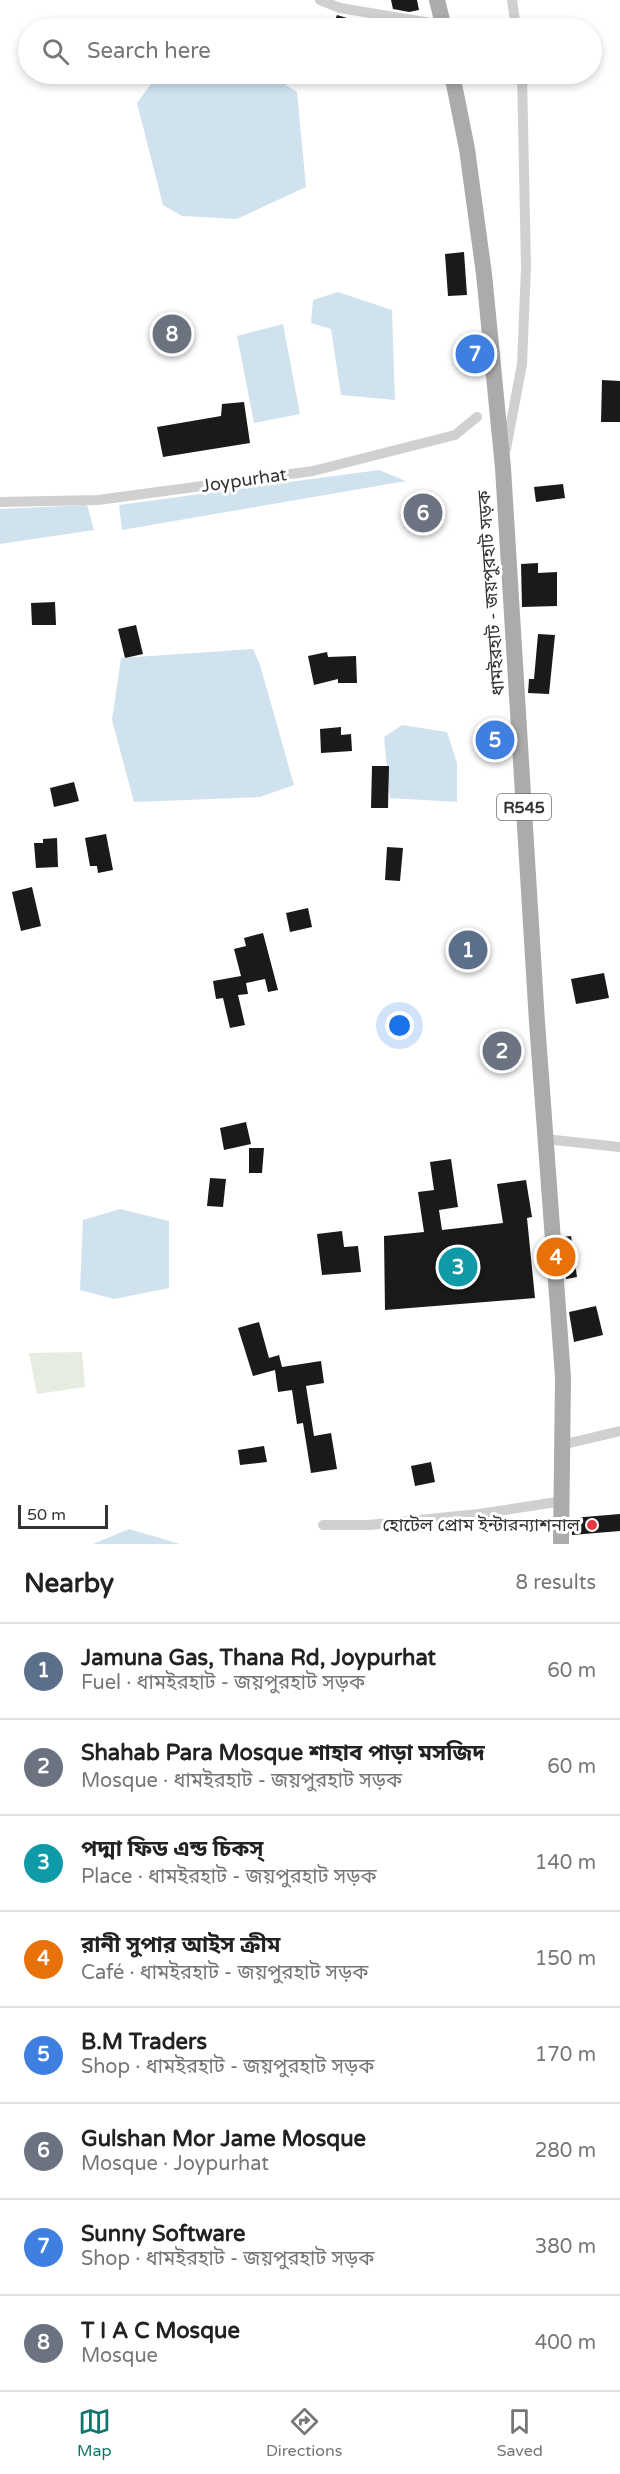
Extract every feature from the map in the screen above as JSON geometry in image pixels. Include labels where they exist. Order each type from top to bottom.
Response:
[{"type":"main road","points":[[437,0],[441,18]]},
{"type":"main road","name":"ধামইরহাট - জয়পুরহাট সড়ক","points":[[455,84],[467,149],[484,274],[503,468],[502,490],[512,605],[545,1139],[563,1377],[561,1544]]},
{"type":"street","points":[[320,0],[340,8],[394,18]]},
{"type":"street","points":[[512,0],[515,18]]},
{"type":"street","points":[[503,468],[522,364],[526,267],[522,84]]},
{"type":"street","name":"Joypurhat","points":[[0,502],[98,500],[313,471],[455,435],[477,417]]},
{"type":"street","points":[[545,1139],[620,1147]]},
{"type":"street","points":[[561,1445],[620,1431]]},
{"type":"street","points":[[323,1525],[369,1525],[479,1514],[563,1501]]},
{"type":"shaded area","points":[[82,1352],[85,1387],[37,1394],[29,1353]]},
{"type":"water","points":[[151,84],[284,84],[297,92],[306,187],[237,219],[182,216],[163,205],[137,103]]},
{"type":"water","points":[[338,292],[392,310],[395,400],[341,395],[331,329],[311,323],[313,300]]},
{"type":"water","points":[[283,324],[300,414],[254,423],[237,336]]},
{"type":"water","points":[[379,470],[406,481],[122,530],[119,505]]},
{"type":"water","points":[[87,505],[94,530],[0,544],[0,509]]},
{"type":"water","points":[[253,649],[260,665],[294,785],[260,797],[134,802],[112,720],[121,658]]},
{"type":"water","points":[[402,725],[447,732],[457,763],[457,802],[390,798],[384,737]]},
{"type":"water","points":[[120,1209],[169,1221],[169,1288],[114,1299],[80,1290],[83,1220]]},
{"type":"water","points":[[129,1529],[180,1544],[93,1544]]},
{"type":"building","points":[[391,0],[417,0],[419,10],[409,12],[393,9]]},
{"type":"building","points":[[464,252],[467,295],[448,296],[445,254]]},
{"type":"building","points":[[602,380],[620,381],[620,422],[601,422]]},
{"type":"building","points":[[244,402],[250,443],[163,457],[157,427],[221,416],[222,404]]},
{"type":"building","points":[[563,484],[565,498],[536,502],[534,487]]},
{"type":"building","points":[[411,501],[433,501],[435,525],[411,525]]},
{"type":"building","points":[[538,563],[538,573],[557,572],[557,606],[522,607],[521,564]]},
{"type":"building","points":[[55,602],[56,625],[32,625],[31,603]]},
{"type":"building","points":[[136,625],[143,654],[125,658],[118,629]]},
{"type":"building","points":[[538,634],[555,635],[549,694],[528,693],[529,679],[534,679]]},
{"type":"building","points":[[327,652],[328,657],[356,656],[357,683],[338,683],[338,679],[314,685],[308,656]]},
{"type":"building","points":[[341,727],[341,735],[351,734],[352,751],[321,753],[320,729]]},
{"type":"building","points":[[372,766],[389,766],[388,808],[371,808]]},
{"type":"building","points":[[74,782],[79,801],[54,807],[50,788]]},
{"type":"building","points":[[106,834],[113,870],[98,873],[97,866],[90,866],[85,838]]},
{"type":"building","points":[[57,838],[58,867],[36,868],[34,843],[43,843],[43,839]]},
{"type":"building","points":[[387,847],[403,848],[400,881],[385,880]]},
{"type":"building","points":[[32,887],[41,926],[21,931],[12,892]]},
{"type":"building","points":[[308,908],[312,927],[290,932],[286,913]]},
{"type":"building","points":[[263,933],[278,990],[268,992],[265,979],[246,983],[248,994],[238,995],[245,1025],[230,1028],[223,998],[216,999],[213,981],[241,976],[234,949],[246,946],[244,938]]},
{"type":"building","points":[[604,973],[609,998],[576,1004],[571,979]]},
{"type":"building","points":[[512,1038],[515,1060],[492,1065],[488,1042]]},
{"type":"building","points":[[246,1122],[251,1144],[224,1150],[220,1128]]},
{"type":"building","points":[[249,1148],[264,1148],[262,1173],[249,1173]]},
{"type":"building","points":[[451,1159],[458,1207],[439,1210],[442,1230],[503,1223],[497,1184],[526,1180],[532,1217],[527,1218],[535,1298],[385,1310],[384,1236],[424,1232],[418,1192],[434,1190],[430,1162]]},
{"type":"building","points":[[210,1178],[226,1179],[223,1207],[207,1206]]},
{"type":"building","points":[[342,1231],[344,1247],[358,1246],[361,1272],[322,1275],[317,1234]]},
{"type":"building","points":[[571,1236],[577,1277],[566,1279],[563,1237]]},
{"type":"building","points":[[596,1306],[603,1335],[574,1342],[569,1312]]},
{"type":"building","points":[[259,1322],[269,1358],[279,1355],[282,1367],[321,1361],[324,1383],[306,1386],[314,1436],[331,1433],[337,1469],[311,1473],[303,1423],[297,1424],[292,1390],[278,1392],[275,1370],[253,1376],[238,1328]]},
{"type":"building","points":[[264,1446],[267,1462],[240,1465],[238,1450]]},
{"type":"building","points":[[431,1462],[435,1482],[415,1486],[411,1466]]},
{"type":"building","name":"হোটেল প্রোম ইন্টারন্যাশনাল","points":[[620,1514],[620,1531],[572,1535],[572,1518]]},
{"type":"place","name":"T I A C Mosque","points":[[172,334]]},
{"type":"place","name":"Sunny Software","points":[[475,354]]},
{"type":"place","name":"Gulshan Mor Jame Mosque","points":[[423,513]]},
{"type":"place","name":"B.M Traders","points":[[495,740]]},
{"type":"place","name":"Jamuna Gas, Thana Rd, Joypurhat","points":[[468,950]]},
{"type":"place","name":"Shahab Para Mosque শাহাব পাড়া মসজিদ","points":[[502,1051]]},
{"type":"place","name":"রানী সুপার আইস ক্রীম","points":[[556,1257]]},
{"type":"place","name":"পদ্মা ফিড এন্ড চিকস্‌","points":[[458,1267]]},
{"type":"place","name":"হোটেল প্রোম ইন্টারন্যাশনাল","points":[[592,1525]]}]
